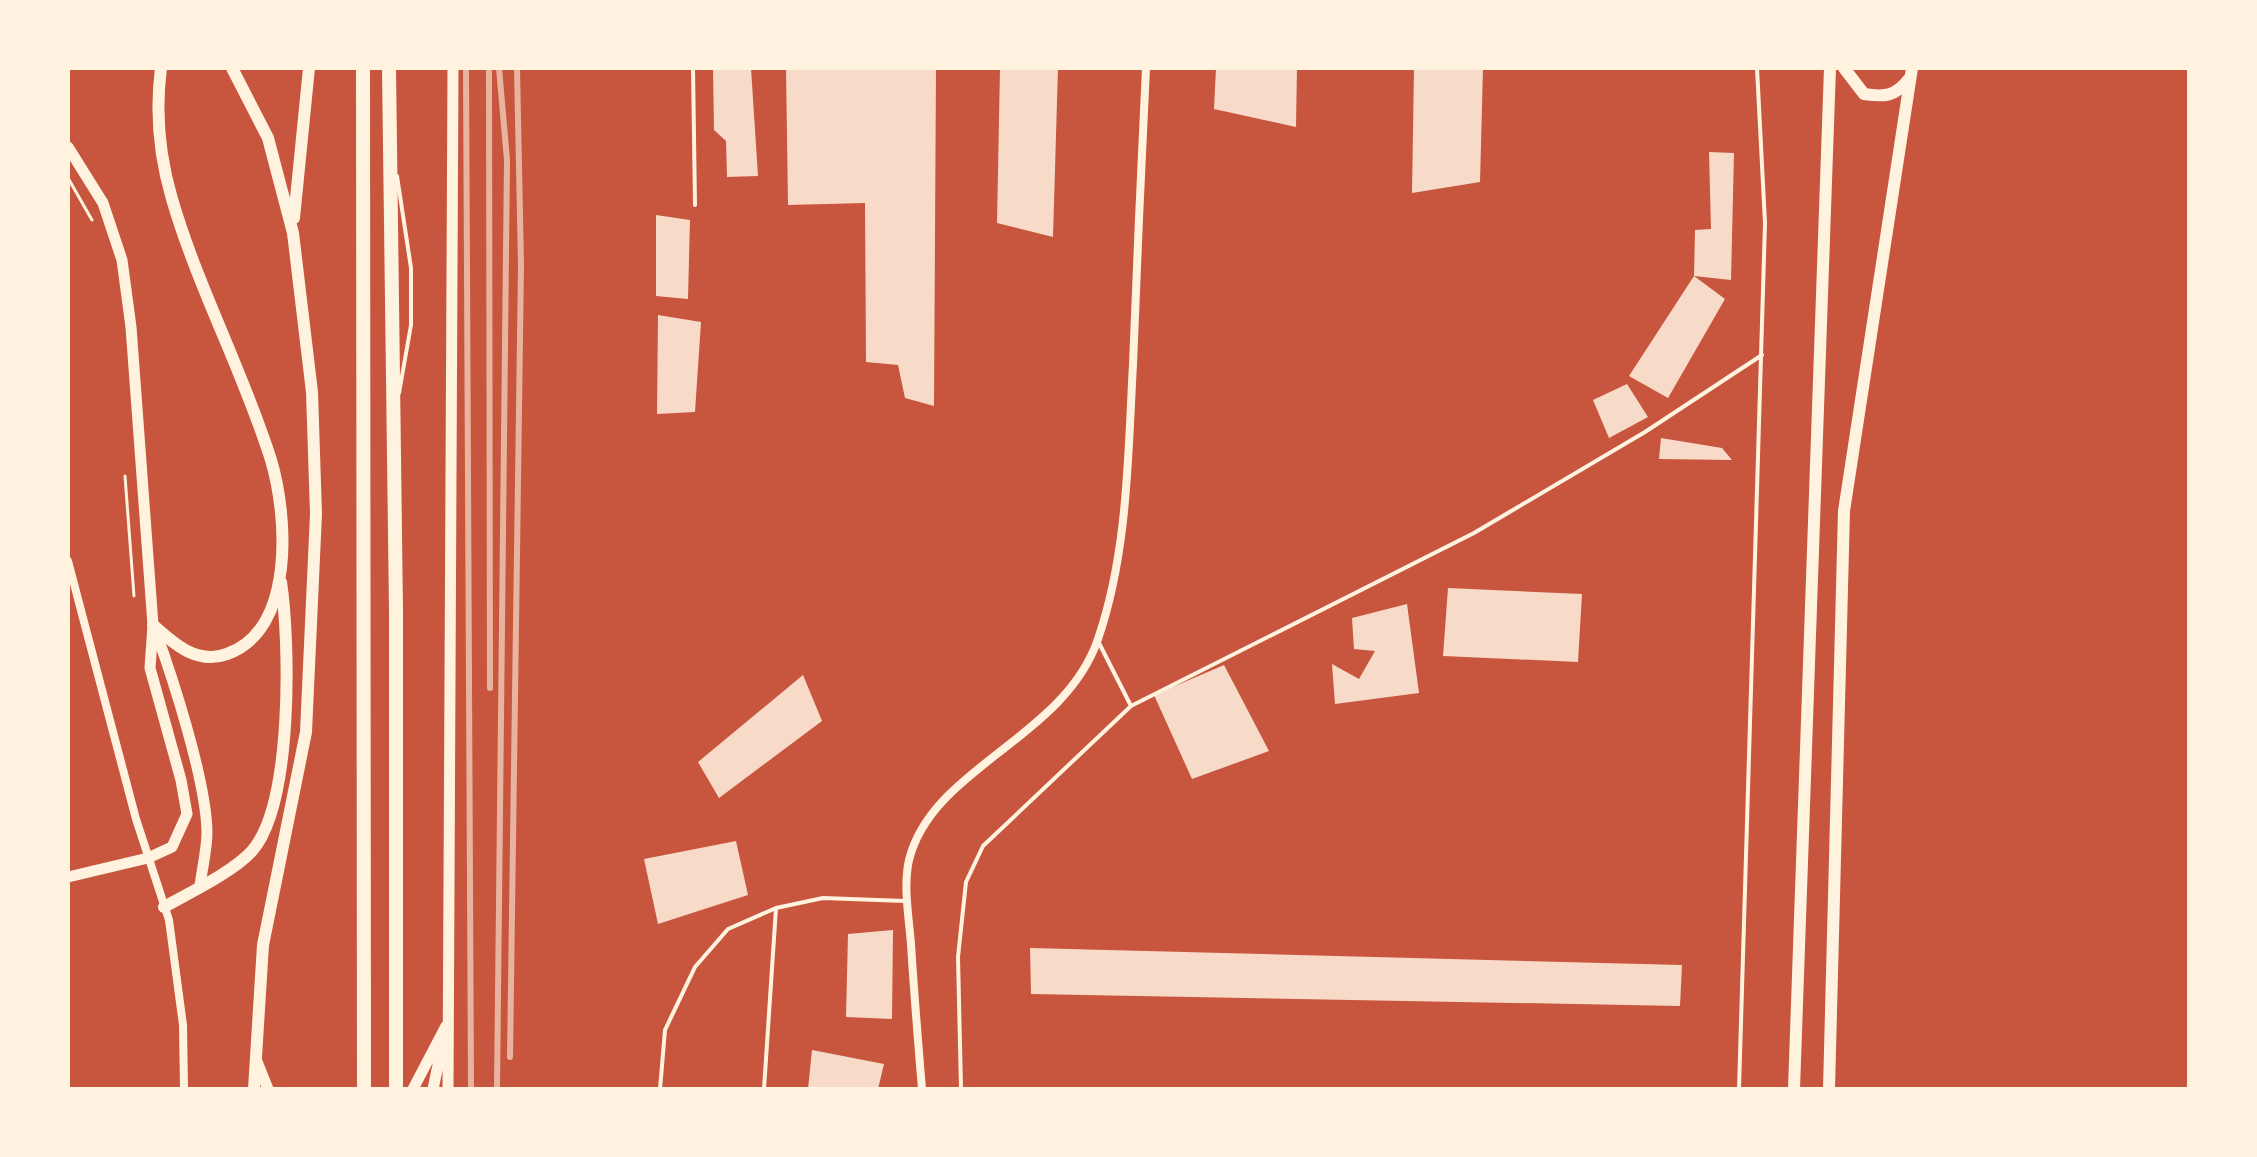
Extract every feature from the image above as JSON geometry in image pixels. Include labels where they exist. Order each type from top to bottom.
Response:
[{"type":"highway","points":[[363,68],[364,1089]]},
{"type":"highway","points":[[389,68],[396,611],[396,1089]]},
{"type":"main road","points":[[161,68],[160,156],[172,202],[271,462],[283,539],[281,577],[286,618],[286,676],[272,818],[251,852],[164,907]]},
{"type":"main road","points":[[232,68],[268,138],[293,233],[312,392],[315,569],[306,732],[263,945],[254,1089]]},
{"type":"main road","points":[[293,233],[309,68]]},
{"type":"main road","points":[[448,1089],[453,68]]},
{"type":"main road","points":[[1794,1089],[1830,68]]},
{"type":"main road","points":[[1844,68],[1864,94],[1885,97],[1901,90],[1911,72]]},
{"type":"main road","points":[[1829,1089],[1844,511],[1911,72]]},
{"type":"main road","points":[[68,147],[103,203],[122,260],[133,340],[153,625],[150,668],[181,780],[187,814],[172,847],[148,858],[68,877]]},
{"type":"main road","points":[[153,625],[193,654],[220,657],[241,649],[255,639],[264,624],[281,577]]},
{"type":"main road","points":[[153,625],[167,663],[202,798],[207,832],[200,886]]},
{"type":"main road","points":[[413,1089],[447,1022]]},
{"type":"main road","points":[[433,1089],[447,1022]]},
{"type":"main road","points":[[255,1059],[268,1089]]},
{"type":"street","points":[[922,1089],[908,901],[909,862],[918,836],[936,808],[1046,717],[1072,687],[1098,640],[1115,562],[1128,473],[1146,68]]},
{"type":"street","points":[[68,561],[148,858],[169,920],[181,1004],[184,1089]]},
{"type":"lane","points":[[693,68],[695,205]]},
{"type":"lane","points":[[1739,1089],[1765,223],[1757,68]]},
{"type":"lane","points":[[961,1089],[958,957],[966,882],[983,846],[1131,706],[1474,533],[1645,432],[1762,355]]},
{"type":"lane","points":[[1098,640],[1131,706]]},
{"type":"lane","points":[[660,1089],[665,1030],[695,967],[728,929],[776,908],[823,898],[908,901]]},
{"type":"lane","points":[[764,1089],[776,908]]},
{"type":"building","points":[[713,68],[751,68],[758,176],[727,177],[726,141],[714,130]]},
{"type":"building","points":[[786,68],[936,68],[934,406],[905,398],[898,365],[866,362],[865,203],[788,205]]},
{"type":"building","points":[[1000,68],[1058,68],[1053,237],[997,223]]},
{"type":"building","points":[[1216,68],[1297,68],[1296,127],[1214,109]]},
{"type":"building","points":[[1414,68],[1483,68],[1480,182],[1412,193]]},
{"type":"building","points":[[1709,152],[1734,153],[1731,280],[1694,276],[1695,230],[1711,229]]},
{"type":"building","points":[[656,215],[690,220],[688,299],[656,296]]},
{"type":"building","points":[[1694,276],[1725,299],[1668,398],[1629,376]]},
{"type":"building","points":[[658,315],[701,322],[695,412],[657,414]]},
{"type":"building","points":[[1627,384],[1648,417],[1609,438],[1593,400]]},
{"type":"building","points":[[1661,438],[1722,448],[1732,460],[1659,459]]},
{"type":"building","points":[[1448,588],[1582,594],[1578,662],[1443,656]]},
{"type":"building","points":[[1407,604],[1419,693],[1335,704],[1332,664],[1359,679],[1375,651],[1354,649],[1352,618]]},
{"type":"building","points":[[1224,665],[1269,751],[1192,779],[1154,695]]},
{"type":"building","points":[[803,675],[822,721],[719,798],[698,762]]},
{"type":"building","points":[[736,841],[748,895],[658,924],[644,859]]},
{"type":"building","points":[[893,930],[892,1019],[846,1017],[848,934]]},
{"type":"building","points":[[1030,948],[1682,965],[1680,1006],[1031,994]]},
{"type":"building","points":[[812,1050],[884,1064],[878,1089],[808,1089]]},
{"type":"railway","points":[[466,68],[471,1089]]},
{"type":"railway","points":[[497,1089],[507,160],[499,68]]},
{"type":"railway","points":[[510,1057],[521,265],[517,68]]},
{"type":"railway","points":[[489,72],[490,688]]}]
